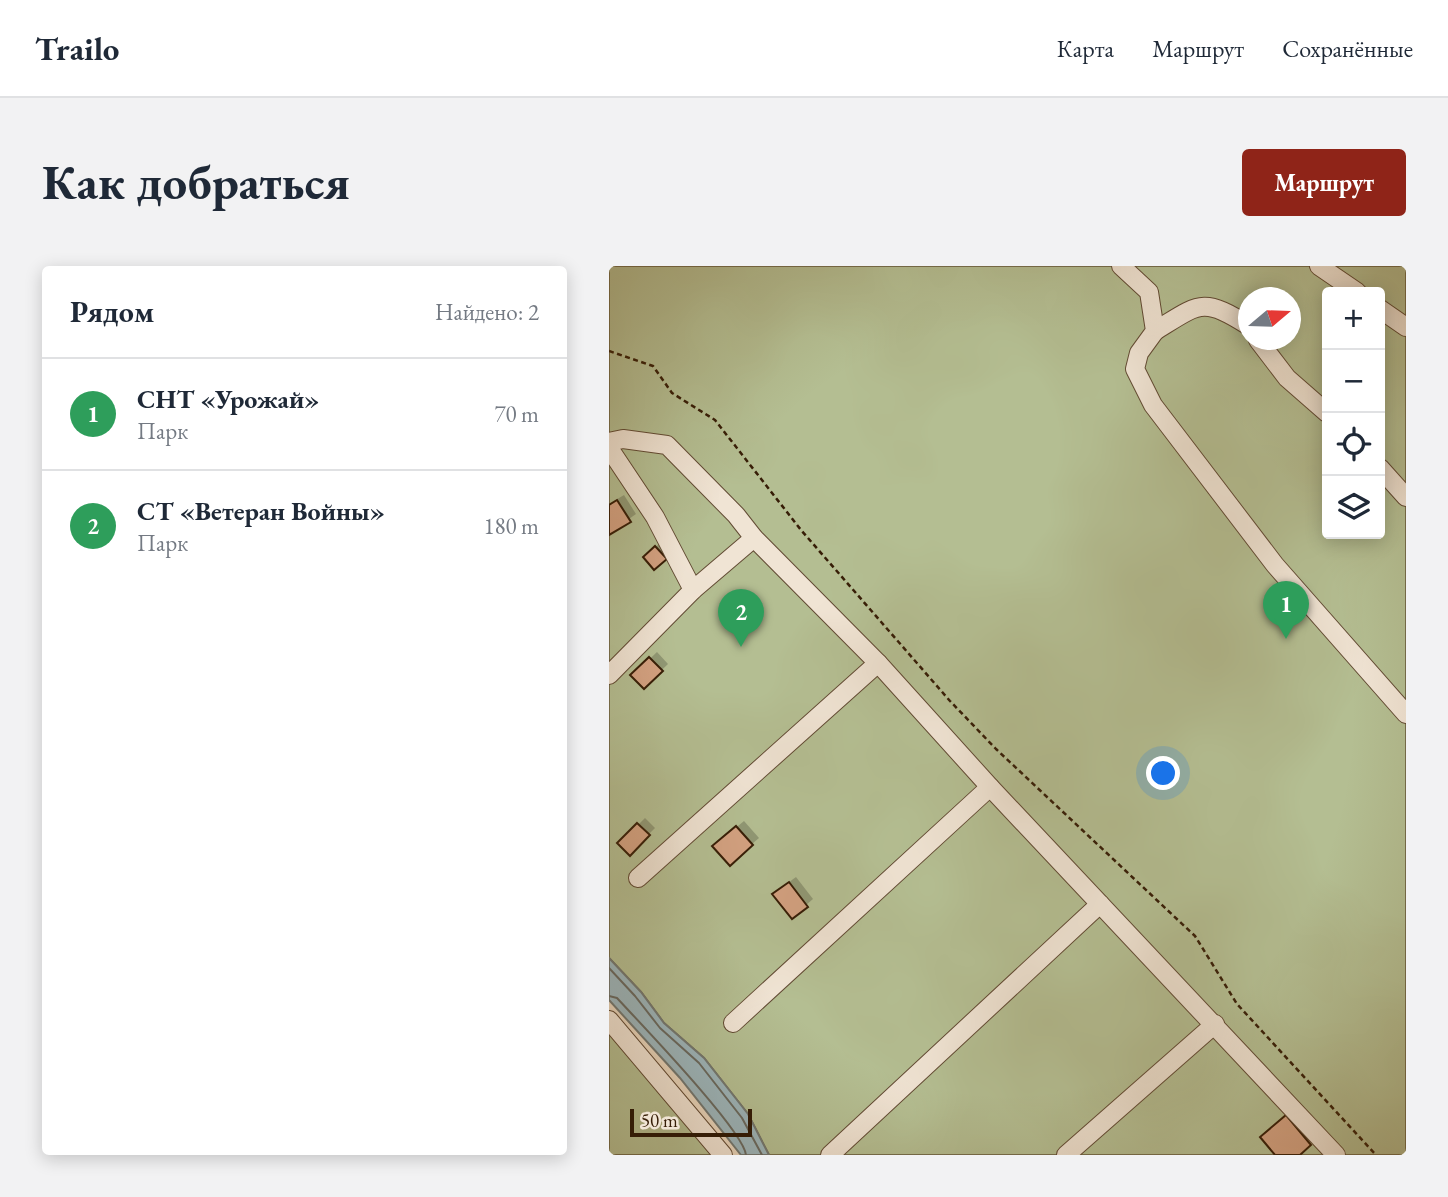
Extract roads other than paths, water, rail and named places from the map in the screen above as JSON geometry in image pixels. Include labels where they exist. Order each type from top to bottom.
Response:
[{"type":"street","points":[[1121,266],[1149,292],[1155,331]]},
{"type":"street","points":[[1319,266],[1350,287]]},
{"type":"street","points":[[1238,320],[1212,306],[1193,307],[1155,331],[1139,353],[1135,369],[1153,405],[1275,565],[1406,714]]},
{"type":"street","points":[[1385,312],[1406,327]]},
{"type":"street","points":[[1266,350],[1287,378],[1322,408]]},
{"type":"street","points":[[609,442],[623,439],[667,445],[878,663],[990,787],[1215,1024],[1326,1151]]},
{"type":"street","points":[[609,449],[655,517],[693,590]]},
{"type":"street","points":[[1385,474],[1406,497]]},
{"type":"street","points":[[609,675],[693,590],[754,537]]},
{"type":"street","points":[[638,878],[878,663]]},
{"type":"street","points":[[733,1023],[990,787]]},
{"type":"street","points":[[831,1155],[1100,904]]},
{"type":"street","points":[[609,1020],[723,1155]]},
{"type":"street","points":[[1066,1155],[1215,1024]]},
{"type":"water","points":[[609,958],[641,992],[664,1023],[704,1058],[748,1114],[769,1155],[741,1155],[680,1078],[609,1000]]},
{"type":"place","name":"СНТ «Урожай»","points":[[1286,639]]},
{"type":"place","name":"СТ «Ветеран Войны»","points":[[741,647]]}]
